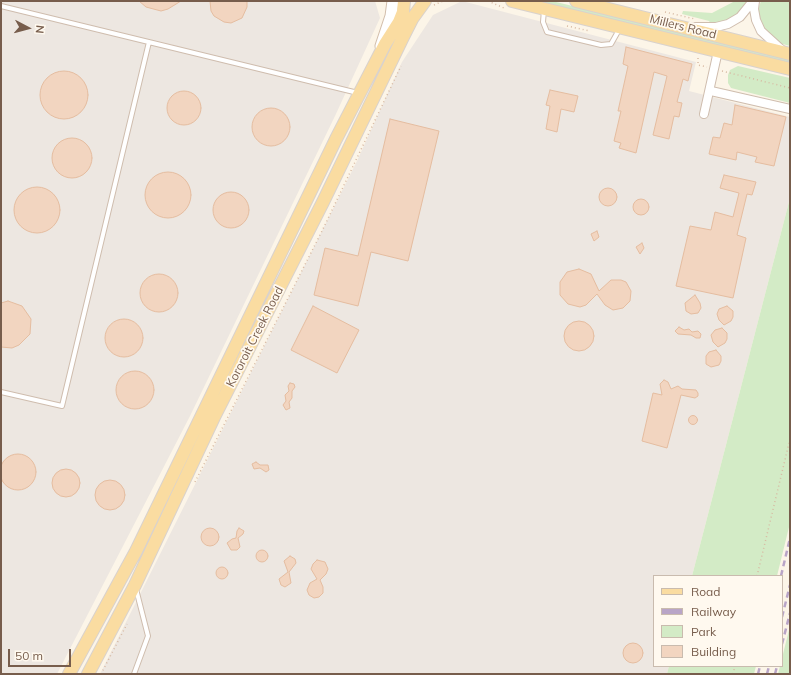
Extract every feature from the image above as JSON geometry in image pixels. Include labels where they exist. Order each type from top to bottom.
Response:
[{"type":"main road","points":[[378,58],[391,16],[393,1]]},
{"type":"main road","name":"Kororoit Creek Road","points":[[69,674],[136,551],[359,93],[401,17],[404,1]]},
{"type":"main road","name":"Kororoit Creek Road","points":[[88,674],[135,585],[215,416],[283,282],[412,19],[425,1]]},
{"type":"main road","name":"Millers Road","points":[[512,1],[790,69]]},
{"type":"main road","name":"Millers Road","points":[[576,1],[787,53]]},
{"type":"main road","points":[[359,93],[376,91]]},
{"type":"main road","points":[[270,275],[283,282]]},
{"type":"street","points":[[686,28],[716,27],[728,24],[740,17],[754,1]]},
{"type":"street","points":[[754,1],[756,20],[762,31],[787,53]]},
{"type":"street","points":[[704,114],[718,51]]},
{"type":"street","points":[[710,90],[790,109]]},
{"type":"lane","points":[[1,6],[359,93]]},
{"type":"lane","points":[[544,10],[543,22],[547,32],[601,45],[611,44],[621,28]]},
{"type":"lane","points":[[1,392],[62,406],[149,42]]},
{"type":"lane","points":[[134,674],[148,636],[135,585]]},
{"type":"path","points":[[193,488],[322,230],[404,61]]},
{"type":"path","points":[[714,69],[790,88]]},
{"type":"path","points":[[757,575],[790,439]]},
{"type":"path","points":[[101,674],[128,621]]},
{"type":"shaded area","points":[[1,1],[375,1],[380,18],[335,116],[190,416],[57,674],[1,674]]},
{"type":"shaded area","points":[[462,1],[696,62],[689,91],[790,117],[790,198],[692,575],[653,575],[653,667],[669,667],[667,674],[100,674],[357,161],[402,62],[433,15]]},
{"type":"green space","points":[[529,1],[552,1],[790,59],[790,64]]},
{"type":"green space","points":[[735,1],[748,1],[738,14],[727,21],[711,24],[709,21],[682,14],[683,11],[712,13]]},
{"type":"green space","points":[[761,1],[790,1],[790,46],[779,43],[766,32],[759,20],[758,10]]},
{"type":"green space","points":[[738,66],[790,78],[790,103],[731,88],[728,83],[728,75],[730,70]]},
{"type":"green space","points":[[790,198],[790,523],[777,575],[692,575]]},
{"type":"green space","points":[[790,626],[790,674],[778,674],[780,667],[783,667],[783,654]]},
{"type":"green space","points":[[669,667],[756,667],[754,674],[667,674]]},
{"type":"building","points":[[139,1],[181,1],[168,9],[161,11],[146,7]]},
{"type":"building","points":[[210,1],[247,1],[247,7],[242,18],[231,23],[224,22],[214,16],[211,11]]},
{"type":"building","points":[[626,47],[692,64],[688,81],[683,79],[677,102],[682,103],[679,117],[674,116],[669,139],[653,135],[667,76],[654,72],[636,153],[619,148],[621,143],[614,141],[621,111],[618,111],[628,66],[623,64]]},
{"type":"building","points":[[64,71],[73,73],[81,78],[86,86],[88,95],[86,104],[81,112],[73,117],[64,119],[55,117],[47,112],[42,104],[40,95],[42,86],[47,78],[55,73]]},
{"type":"building","points":[[550,90],[578,96],[574,112],[561,109],[557,132],[546,129],[550,106],[546,105]]},
{"type":"building","points":[[181,91],[187,91],[191,92],[198,98],[201,108],[200,115],[194,122],[187,125],[181,125],[177,124],[170,118],[167,111],[167,105],[168,101],[174,94]]},
{"type":"building","points":[[735,105],[786,117],[774,166],[755,162],[757,157],[737,152],[736,160],[709,154],[713,137],[720,138],[724,123],[732,125]]},
{"type":"building","points":[[271,108],[284,114],[290,127],[284,140],[271,146],[258,140],[252,127],[258,114]]},
{"type":"building","points":[[390,119],[439,131],[408,261],[371,252],[358,306],[314,295],[325,248],[358,256]]},
{"type":"building","points":[[68,138],[76,138],[83,141],[89,147],[92,158],[89,169],[83,175],[76,178],[68,178],[61,175],[55,169],[52,162],[52,154],[55,147],[61,141]]},
{"type":"building","points":[[168,172],[181,176],[187,182],[191,195],[187,208],[181,214],[168,218],[155,214],[149,208],[145,195],[149,182],[155,176]]},
{"type":"building","points":[[724,175],[756,182],[752,195],[747,194],[737,235],[746,238],[733,298],[676,286],[690,226],[711,230],[715,212],[733,217],[739,193],[720,188]]},
{"type":"building","points":[[42,187],[46,188],[56,197],[59,201],[59,219],[50,229],[42,233],[32,233],[24,229],[15,219],[14,205],[18,197],[28,188]]},
{"type":"building","points":[[608,188],[614,191],[617,197],[614,203],[608,206],[602,203],[599,197],[602,191]]},
{"type":"building","points":[[235,192],[244,197],[248,203],[248,217],[244,223],[235,228],[227,228],[218,223],[214,217],[213,206],[218,197],[224,193]]},
{"type":"building","points":[[641,199],[647,201],[649,207],[647,213],[641,215],[635,213],[633,207],[635,201]]},
{"type":"building","points":[[597,231],[599,237],[594,241],[591,234]]},
{"type":"building","points":[[642,243],[644,248],[640,254],[636,247]]},
{"type":"building","points":[[579,269],[591,274],[599,291],[611,280],[621,280],[626,282],[631,291],[630,301],[623,308],[613,310],[605,305],[597,294],[586,305],[580,307],[568,304],[560,295],[560,282],[567,272]]},
{"type":"building","points":[[159,274],[169,277],[175,283],[178,293],[175,303],[169,309],[159,312],[149,309],[143,303],[140,293],[143,283],[149,277]]},
{"type":"building","points":[[695,295],[701,308],[698,313],[691,314],[686,311],[685,303]]},
{"type":"building","points":[[8,301],[22,306],[31,319],[30,334],[19,345],[12,348],[1,347],[1,303]]},
{"type":"building","points":[[313,306],[359,330],[337,373],[291,350]]},
{"type":"building","points":[[727,306],[733,311],[733,317],[731,321],[724,325],[719,320],[717,314],[719,309]]},
{"type":"building","points":[[124,319],[134,322],[140,328],[143,338],[140,348],[134,354],[124,357],[114,354],[108,348],[105,338],[108,328],[114,322]]},
{"type":"building","points":[[579,321],[585,322],[593,330],[593,342],[585,350],[579,351],[573,350],[565,342],[564,336],[565,330],[573,322]]},
{"type":"building","points":[[679,327],[684,330],[689,329],[692,332],[698,331],[701,334],[700,338],[696,338],[691,335],[678,334],[675,331]]},
{"type":"building","points":[[722,328],[727,333],[727,339],[725,343],[718,347],[713,342],[711,335],[715,330]]},
{"type":"building","points":[[716,350],[721,356],[721,361],[719,365],[711,367],[706,364],[706,356],[709,352]]},
{"type":"building","points":[[131,371],[139,371],[149,376],[153,383],[153,397],[149,404],[139,409],[131,409],[121,404],[119,401],[116,394],[116,386],[121,376],[124,374]]},
{"type":"building","points":[[664,380],[668,382],[671,389],[678,386],[682,389],[696,390],[698,393],[698,396],[695,398],[681,395],[667,448],[642,441],[653,393],[662,395],[660,384]]},
{"type":"building","points":[[290,383],[294,384],[295,387],[292,391],[292,398],[289,402],[290,408],[286,410],[283,405],[286,401],[285,395],[289,391],[288,386]]},
{"type":"building","points":[[691,416],[695,416],[697,420],[695,424],[691,424],[689,422],[689,418]]},
{"type":"building","points":[[22,454],[31,459],[35,465],[35,479],[31,485],[22,490],[14,490],[5,485],[1,479],[0,468],[5,459],[11,455]]},
{"type":"building","points":[[256,462],[260,465],[268,465],[269,470],[266,472],[260,468],[254,469],[252,464]]},
{"type":"building","points":[[66,469],[76,473],[80,483],[76,493],[66,497],[56,493],[52,483],[56,473]]},
{"type":"building","points":[[110,480],[121,484],[125,495],[121,506],[110,510],[99,506],[95,495],[99,484]]},
{"type":"building","points":[[206,528],[214,528],[219,533],[217,544],[214,546],[206,546],[201,541],[201,533]]},
{"type":"building","points":[[239,528],[244,531],[238,538],[240,547],[237,550],[231,550],[227,543],[236,538]]},
{"type":"building","points":[[260,550],[264,550],[268,556],[264,562],[260,562],[256,558],[256,554]]},
{"type":"building","points":[[290,556],[295,559],[296,563],[289,572],[291,583],[285,587],[281,585],[279,579],[288,572],[284,561]]},
{"type":"building","points":[[317,560],[325,562],[328,569],[326,574],[320,580],[323,587],[323,593],[319,597],[314,598],[309,595],[307,590],[310,583],[317,579],[311,569]]},
{"type":"building","points":[[220,567],[224,567],[228,573],[224,579],[220,579],[216,575],[216,571]]},
{"type":"building","points":[[633,643],[640,646],[643,653],[640,660],[633,663],[626,660],[623,653],[626,646]]},
{"type":"railway","points":[[781,575],[790,538]]},
{"type":"railway","points":[[783,613],[790,585]]},
{"type":"railway","points":[[783,640],[790,613]]},
{"type":"railway","points":[[758,674],[760,667]]},
{"type":"railway","points":[[767,674],[769,667]]},
{"type":"railway","points":[[775,674],[777,667]]}]
